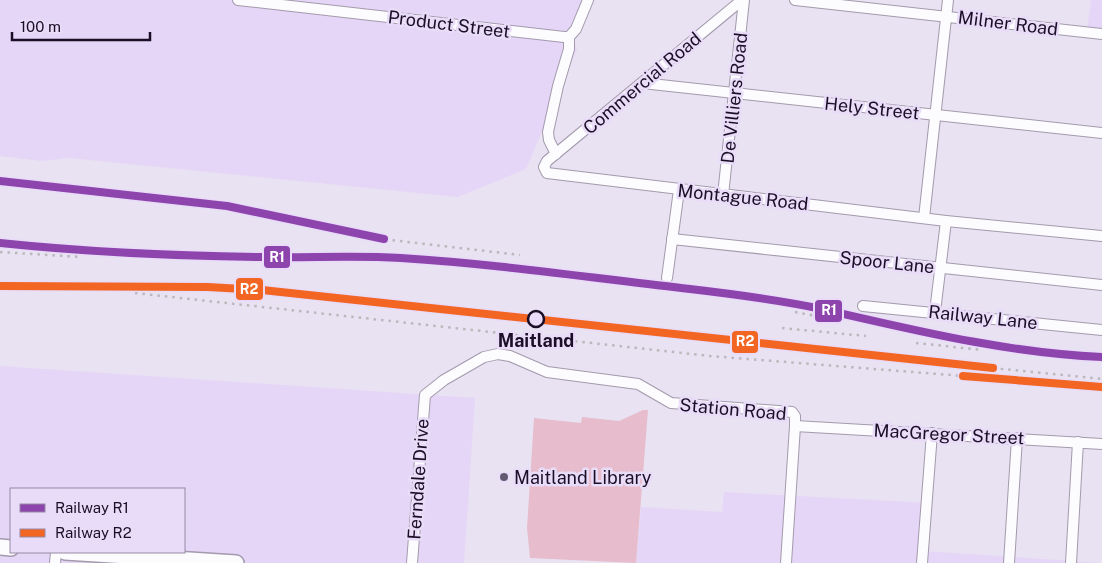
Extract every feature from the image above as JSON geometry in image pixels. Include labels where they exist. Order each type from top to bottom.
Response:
[{"type":"main road","points":[[77,553],[162,560],[236,563]]},
{"type":"street","name":"Product Street","points":[[238,0],[569,36]]},
{"type":"street","points":[[556,154],[549,140],[548,132],[558,86],[569,49],[569,36],[576,28],[588,0]]},
{"type":"street","name":"Commercial Road","points":[[544,167],[556,154],[743,0]]},
{"type":"street","name":"De Villiers Road","points":[[723,195],[743,0]]},
{"type":"street","name":"Milner Road","points":[[795,0],[946,15],[1102,34]]},
{"type":"street","points":[[924,218],[948,0]]},
{"type":"street","name":"Hely Street","points":[[642,83],[1102,132]]},
{"type":"street","name":"Montague Road","points":[[544,167],[547,173],[553,175],[946,221],[1102,236]]},
{"type":"street","points":[[667,278],[679,190]]},
{"type":"street","points":[[935,312],[946,221]]},
{"type":"street","name":"Spoor Lane","points":[[672,239],[1102,285]]},
{"type":"street","name":"Railway Lane","points":[[863,306],[1102,330]]},
{"type":"street","name":"Station Road","points":[[425,395],[444,380],[484,357],[503,354],[547,372],[638,384],[671,403],[789,411],[795,416],[796,426],[786,563]]},
{"type":"street","name":"Ferndale Drive","points":[[412,563],[425,395]]},
{"type":"street","name":"MacGregor Street","points":[[796,426],[1102,444]]},
{"type":"street","points":[[922,563],[932,433]]},
{"type":"street","points":[[1009,563],[1017,438]]},
{"type":"street","points":[[1071,563],[1078,442]]},
{"type":"shaded area","points":[[0,0],[588,0],[570,36],[577,49],[526,169],[458,197],[69,158],[41,161],[0,156]]},
{"type":"shaded area","points":[[1091,0],[1102,0],[1102,34],[1087,32]]},
{"type":"shaded area","points":[[0,366],[475,398],[464,563],[0,563]]},
{"type":"shaded area","points":[[643,410],[648,410],[636,563],[530,558],[527,528],[534,418],[581,423],[582,417],[619,421]]},
{"type":"shaded area","points":[[724,492],[928,503],[923,551],[1102,563],[636,563],[641,507],[722,512]]},
{"type":"railway","points":[[0,181],[227,206],[365,237],[520,255]]},
{"type":"railway","points":[[0,243],[163,255],[384,257],[509,268],[756,298],[822,309],[996,346],[1066,355],[1102,357]]},
{"type":"railway","points":[[0,252],[81,257]]},
{"type":"railway","points":[[0,286],[208,287],[262,290],[712,340],[1102,379]]},
{"type":"railway","points":[[135,293],[710,356],[1102,387]]},
{"type":"railway","points":[[795,312],[837,320]]},
{"type":"railway","points":[[782,328],[866,336]]},
{"type":"railway","points":[[916,343],[983,350]]},
{"type":"rail line","name":"R1","points":[[0,181],[227,206],[384,239]]},
{"type":"rail line","name":"R1","points":[[0,243],[163,255],[384,257],[509,268],[756,298],[822,309],[996,346],[1066,355],[1102,357]]},
{"type":"rail line","name":"R2","points":[[0,286],[208,287],[262,290],[993,368]]},
{"type":"rail line","name":"R2","points":[[963,376],[1102,387]]},
{"type":"place","name":"Maitland","points":[[536,319]]},
{"type":"place","name":"Maitland Library","points":[[504,477]]}]
